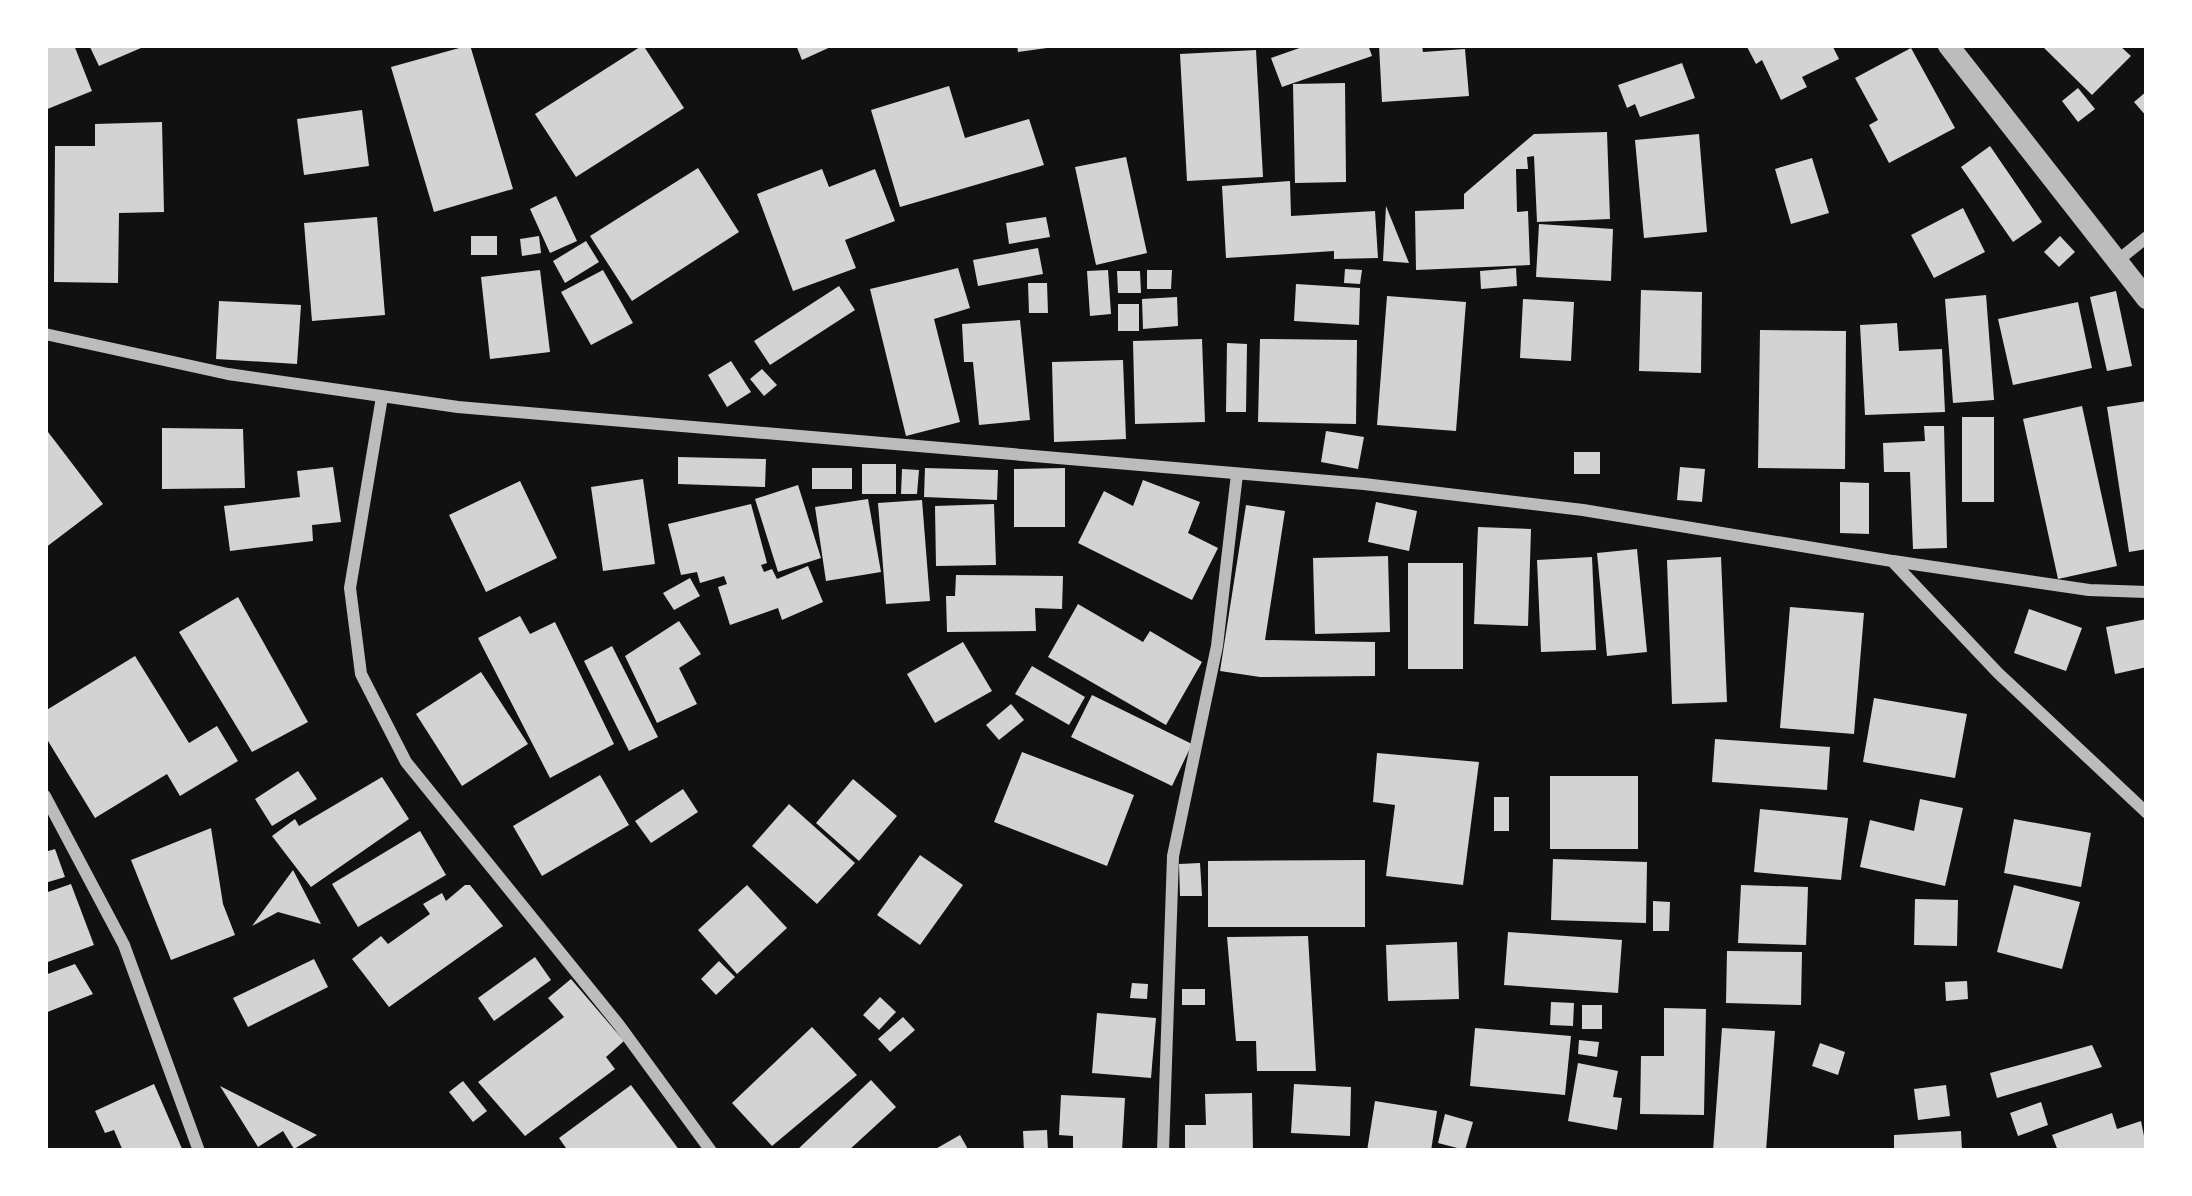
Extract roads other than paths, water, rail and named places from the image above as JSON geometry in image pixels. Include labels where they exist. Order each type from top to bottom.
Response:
[{"type":"street","points":[[1948,45],[2147,299]]},
{"type":"street","points":[[2117,261],[2147,237]]},
{"type":"street","points":[[45,334],[229,374],[382,397],[1582,510],[2089,590],[2147,592]]},
{"type":"street","points":[[382,397],[350,588],[361,674],[406,762],[620,1025],[711,1151]]},
{"type":"street","points":[[1163,1151],[1173,856],[1216,646],[1237,474]]},
{"type":"street","points":[[1892,561],[1998,673],[2147,813]]},
{"type":"street","points":[[45,796],[124,945],[199,1151]]}]
